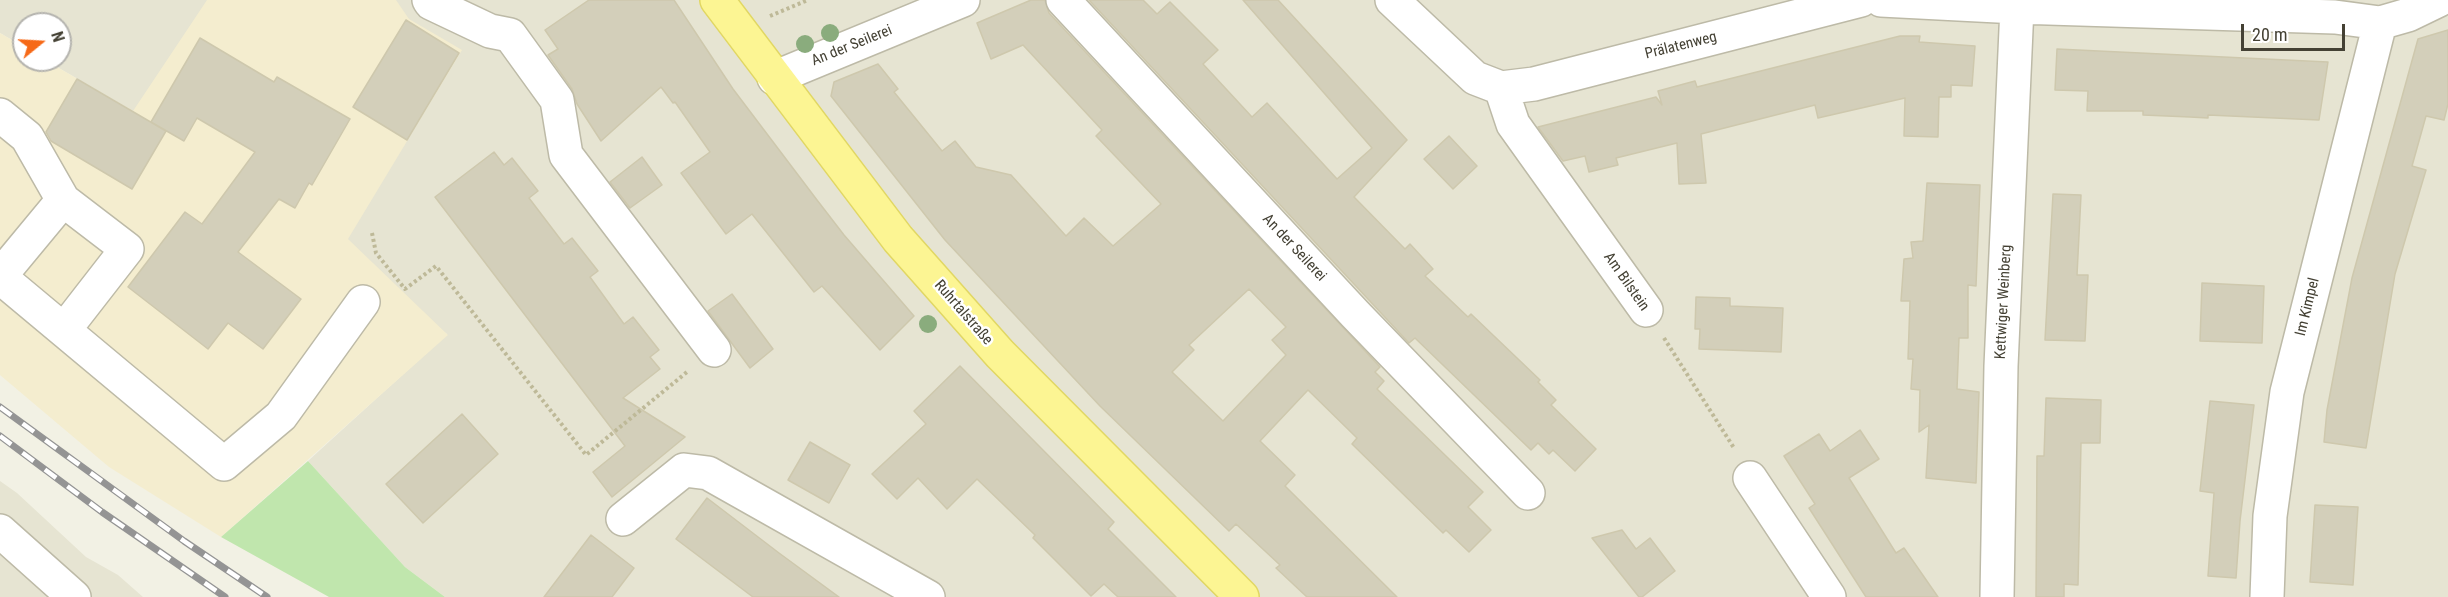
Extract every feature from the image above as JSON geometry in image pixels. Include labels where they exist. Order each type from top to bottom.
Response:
[{"type":"main road","name":"Ruhrtalstraße","points":[[717,0],[898,239],[1000,354],[1242,597]]},
{"type":"street","points":[[429,0],[490,31],[510,35],[557,100],[566,156],[714,350]]},
{"type":"street","name":"An der Seilerei","points":[[774,78],[963,0]]},
{"type":"street","name":"An der Seilerei","points":[[1063,0],[1355,314],[1528,493]]},
{"type":"street","points":[[1392,0],[1475,78],[1501,88]]},
{"type":"street","name":"Prälatenweg","points":[[1501,88],[1534,84],[1860,0]]},
{"type":"street","points":[[1881,0],[2017,7],[2335,17],[2380,23],[2408,15],[2439,0]]},
{"type":"street","name":"Kettwiger Weinberg","points":[[1996,597],[2001,366],[2017,7]]},
{"type":"street","name":"Im Kimpel","points":[[2266,597],[2270,516],[2287,392],[2380,23]]},
{"type":"street","name":"Am Bilstein","points":[[1501,88],[1513,124],[1646,310]]},
{"type":"street","points":[[0,115],[27,137],[63,200],[127,249],[64,330]]},
{"type":"street","points":[[63,200],[0,276],[224,464],[281,416],[363,302]]},
{"type":"street","points":[[623,519],[684,470],[708,473],[928,597]]},
{"type":"street","points":[[1750,478],[1829,597]]},
{"type":"street","points":[[0,531],[74,597]]},
{"type":"path","points":[[372,233],[376,253],[405,289],[436,266],[586,454],[714,350]]},
{"type":"path","name":"Am Bilstein","points":[[1646,310],[1733,445],[1750,478]]},
{"type":"shaded area","points":[[0,0],[2448,0],[2448,597],[445,597],[405,567],[308,461],[447,334],[184,141],[66,72],[72,72],[72,12],[12,12],[12,40],[0,33]]},
{"type":"shaded area","points":[[207,0],[396,0],[409,19],[462,50],[348,239],[448,335],[221,537],[109,467],[0,375],[0,33],[12,40],[12,72],[66,72],[133,111]]},
{"type":"shaded area","points":[[0,481],[17,493],[86,557],[118,575],[143,597],[0,597]]},
{"type":"green space","points":[[308,461],[405,567],[445,597],[329,597],[221,537]]},
{"type":"building","points":[[589,0],[674,0],[733,89],[817,200],[914,316],[880,350],[822,286],[814,292],[752,214],[726,234],[681,173],[710,152],[675,102],[673,103],[661,87],[601,141],[577,104],[572,89],[548,55],[558,49],[545,30]]},
{"type":"building","points":[[1031,0],[1045,0],[1049,13],[1380,367],[1375,372],[1384,381],[1377,389],[1483,492],[1468,507],[1491,530],[1469,552],[1446,530],[1443,533],[1352,444],[1357,438],[1308,390],[1260,441],[1295,475],[1285,486],[1397,597],[1307,597],[1276,568],[1280,565],[1236,524],[1229,531],[1100,406],[945,240],[831,96],[834,82],[878,64],[898,89],[894,92],[942,151],[955,141],[976,167],[1011,175],[1066,236],[1084,218],[1113,246],[1161,204],[1096,136],[1102,130],[1023,45],[991,59],[977,23]],"holes":[[[1249,289],[1286,327],[1272,340],[1286,355],[1223,421],[1172,372],[1194,350],[1189,345]]]},
{"type":"building","points":[[1089,0],[1143,0],[1157,14],[1170,2],[1218,50],[1203,64],[1252,117],[1267,103],[1337,179],[1372,148],[1243,0],[1278,0],[1407,140],[1354,197],[1405,249],[1410,244],[1433,269],[1425,276],[1468,317],[1471,314],[1540,380],[1538,382],[1556,400],[1551,405],[1596,449],[1575,471],[1553,450],[1549,454],[1538,443],[1531,450],[1415,338],[1409,343]]},
{"type":"building","points":[[406,20],[459,53],[407,140],[353,107]]},
{"type":"building","points":[[2448,30],[2448,104],[2444,120],[2426,116],[2412,166],[2426,170],[2395,274],[2366,448],[2324,442],[2327,410],[2352,278],[2418,39]]},
{"type":"building","points":[[1900,36],[1920,36],[1919,42],[1975,46],[1972,86],[1951,85],[1951,97],[1939,97],[1938,137],[1904,136],[1905,98],[1818,118],[1815,105],[1701,134],[1706,183],[1679,184],[1677,143],[1616,158],[1618,165],[1589,172],[1585,156],[1563,161],[1538,127],[1656,97],[1662,105],[1658,91],[1695,81],[1697,87]]},
{"type":"building","points":[[200,38],[274,82],[277,77],[350,119],[312,185],[309,183],[295,208],[279,199],[238,252],[301,299],[263,349],[228,323],[208,349],[128,287],[185,212],[202,224],[255,152],[197,118],[184,141],[151,122]]},
{"type":"building","points":[[2057,49],[2328,62],[2319,120],[2208,115],[2208,118],[2143,115],[2143,111],[2087,111],[2088,91],[2055,90]]},
{"type":"building","points":[[77,79],[166,131],[132,189],[51,141],[46,132]]},
{"type":"building","points":[[1449,136],[1477,166],[1453,189],[1424,159]]},
{"type":"building","points":[[494,152],[504,165],[512,158],[538,191],[529,198],[564,244],[572,238],[598,271],[590,277],[624,324],[633,317],[659,350],[650,357],[660,369],[623,398],[685,437],[612,497],[593,472],[625,446],[435,197]]},
{"type":"building","points":[[642,157],[662,185],[630,208],[610,182]]},
{"type":"building","points":[[1927,183],[1980,185],[1976,286],[1968,285],[1968,338],[1959,338],[1957,389],[1979,392],[1976,483],[1926,478],[1929,425],[1919,432],[1920,390],[1911,389],[1913,359],[1908,359],[1910,301],[1901,301],[1904,259],[1913,258],[1911,242],[1923,241]]},
{"type":"building","points":[[2053,194],[2081,195],[2077,275],[2088,275],[2085,341],[2045,340]]},
{"type":"building","points":[[2202,283],[2264,286],[2262,343],[2200,341]]},
{"type":"building","points":[[732,294],[773,349],[750,368],[708,311]]},
{"type":"building","points":[[1696,297],[1730,298],[1730,306],[1783,308],[1781,352],[1699,349],[1700,329],[1695,329]]},
{"type":"building","points":[[960,366],[1114,522],[1108,529],[1176,597],[1118,597],[1104,584],[1091,596],[1033,538],[1035,535],[977,479],[947,509],[918,478],[897,499],[872,474],[926,424],[914,411]]},
{"type":"building","points":[[2046,398],[2101,400],[2100,443],[2081,443],[2078,585],[2064,584],[2064,597],[2036,597],[2037,456],[2044,456]]},
{"type":"building","points":[[2210,401],[2254,405],[2240,521],[2236,578],[2208,576],[2214,493],[2200,491]]},
{"type":"building","points":[[462,414],[498,454],[423,523],[386,484]]},
{"type":"building","points":[[1860,430],[1879,459],[1849,478],[1896,553],[1904,548],[1938,597],[1866,597],[1809,508],[1815,504],[1784,456],[1819,434],[1830,451]]},
{"type":"building","points":[[810,442],[850,465],[829,503],[788,480]]},
{"type":"building","points":[[707,498],[839,597],[753,597],[676,539]]},
{"type":"building","points":[[2315,505],[2358,507],[2353,585],[2310,582]]},
{"type":"building","points":[[1622,530],[1636,549],[1650,538],[1675,571],[1642,597],[1639,597],[1592,538]]},
{"type":"building","points":[[591,535],[634,568],[612,597],[544,597]]},
{"type":"railway","points":[[0,407],[184,541],[267,597]]},
{"type":"railway","points":[[0,436],[102,512],[225,597]]}]
